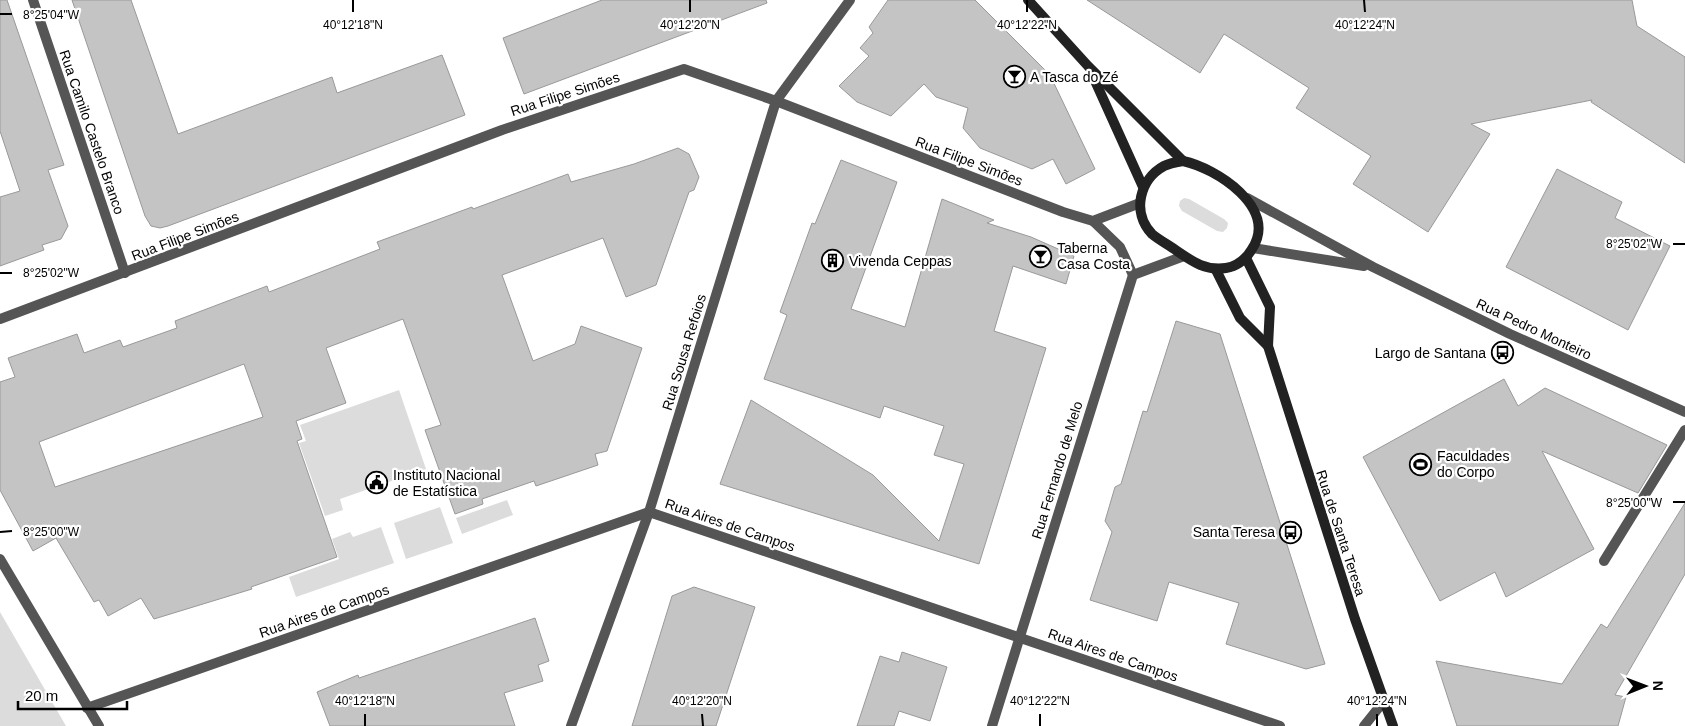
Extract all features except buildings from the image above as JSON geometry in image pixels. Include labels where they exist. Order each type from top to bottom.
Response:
[{"type":"main road","points":[[1028,0],[1088,66],[1183,161]]},
{"type":"main road","points":[[1088,66],[1143,187]]},
{"type":"main road","points":[[1183,161],[1199,165],[1247,198],[1256,212],[1259,228],[1253,248],[1246,258],[1233,267],[1216,270],[1200,266],[1152,234],[1143,220],[1140,203],[1143,187],[1153,174],[1166,164],[1183,161]]},
{"type":"main road","name":"Rua de Santa Teresa","points":[[1246,258],[1270,307],[1268,346],[1352,610],[1393,726]]},
{"type":"main road","name":"Rua de Santa Teresa","points":[[1216,270],[1240,318],[1268,346]]},
{"type":"street","name":"Rua Camilo Castelo Branco","points":[[33,0],[125,273]]},
{"type":"street","name":"Rua Sousa Refoios","points":[[571,726],[649,512],[776,101],[850,0]]},
{"type":"street","name":"Rua Filipe Simões","points":[[0,319],[502,130],[684,70],[776,101],[1093,222]]},
{"type":"street","points":[[1247,198],[1373,267]]},
{"type":"street","points":[[1140,203],[1093,222],[1120,247],[1133,275],[1184,256]]},
{"type":"street","points":[[1253,248],[1373,267]]},
{"type":"street","name":"Rua Pedro Monteiro","points":[[1373,267],[1510,334],[1685,412]]},
{"type":"street","name":"Rua Fernando de Melo","points":[[992,726],[1133,275]]},
{"type":"street","points":[[1604,561],[1685,430]]},
{"type":"street","name":"Rua Aires de Campos","points":[[87,708],[649,512],[1280,726]]},
{"type":"street","points":[[0,559],[99,726]]},
{"type":"street","points":[[1364,726],[1384,701]]},
{"type":"shaded area","points":[[1184,198],[1224,219],[1228,223],[1227,228],[1223,232],[1217,231],[1182,211],[1179,206],[1180,201]]},
{"type":"shaded area","points":[[399,390],[426,469],[340,499],[343,510],[325,516],[299,443],[306,441],[300,425]]},
{"type":"shaded area","points":[[507,500],[513,515],[462,534],[456,518]]},
{"type":"shaded area","points":[[440,507],[453,543],[406,559],[394,523]]},
{"type":"shaded area","points":[[381,527],[394,563],[296,597],[289,577],[339,559],[332,539],[350,532],[353,537]]},
{"type":"shaded area","points":[[0,612],[66,726],[0,726]]},
{"type":"place","name":"A Tasca do Zé","points":[[1014,77]]},
{"type":"place","name":"Taberna Casa Costa","points":[[1041,256]]},
{"type":"place","name":"Vivenda Ceppas","points":[[833,261]]},
{"type":"place","name":"Largo de Santana","points":[[1502,353]]},
{"type":"place","name":"Faculdades do Corpo","points":[[1421,464]]},
{"type":"place","name":"Instituto Nacional de Estatística","points":[[377,483]]},
{"type":"place","name":"Santa Teresa","points":[[1291,532]]}]
